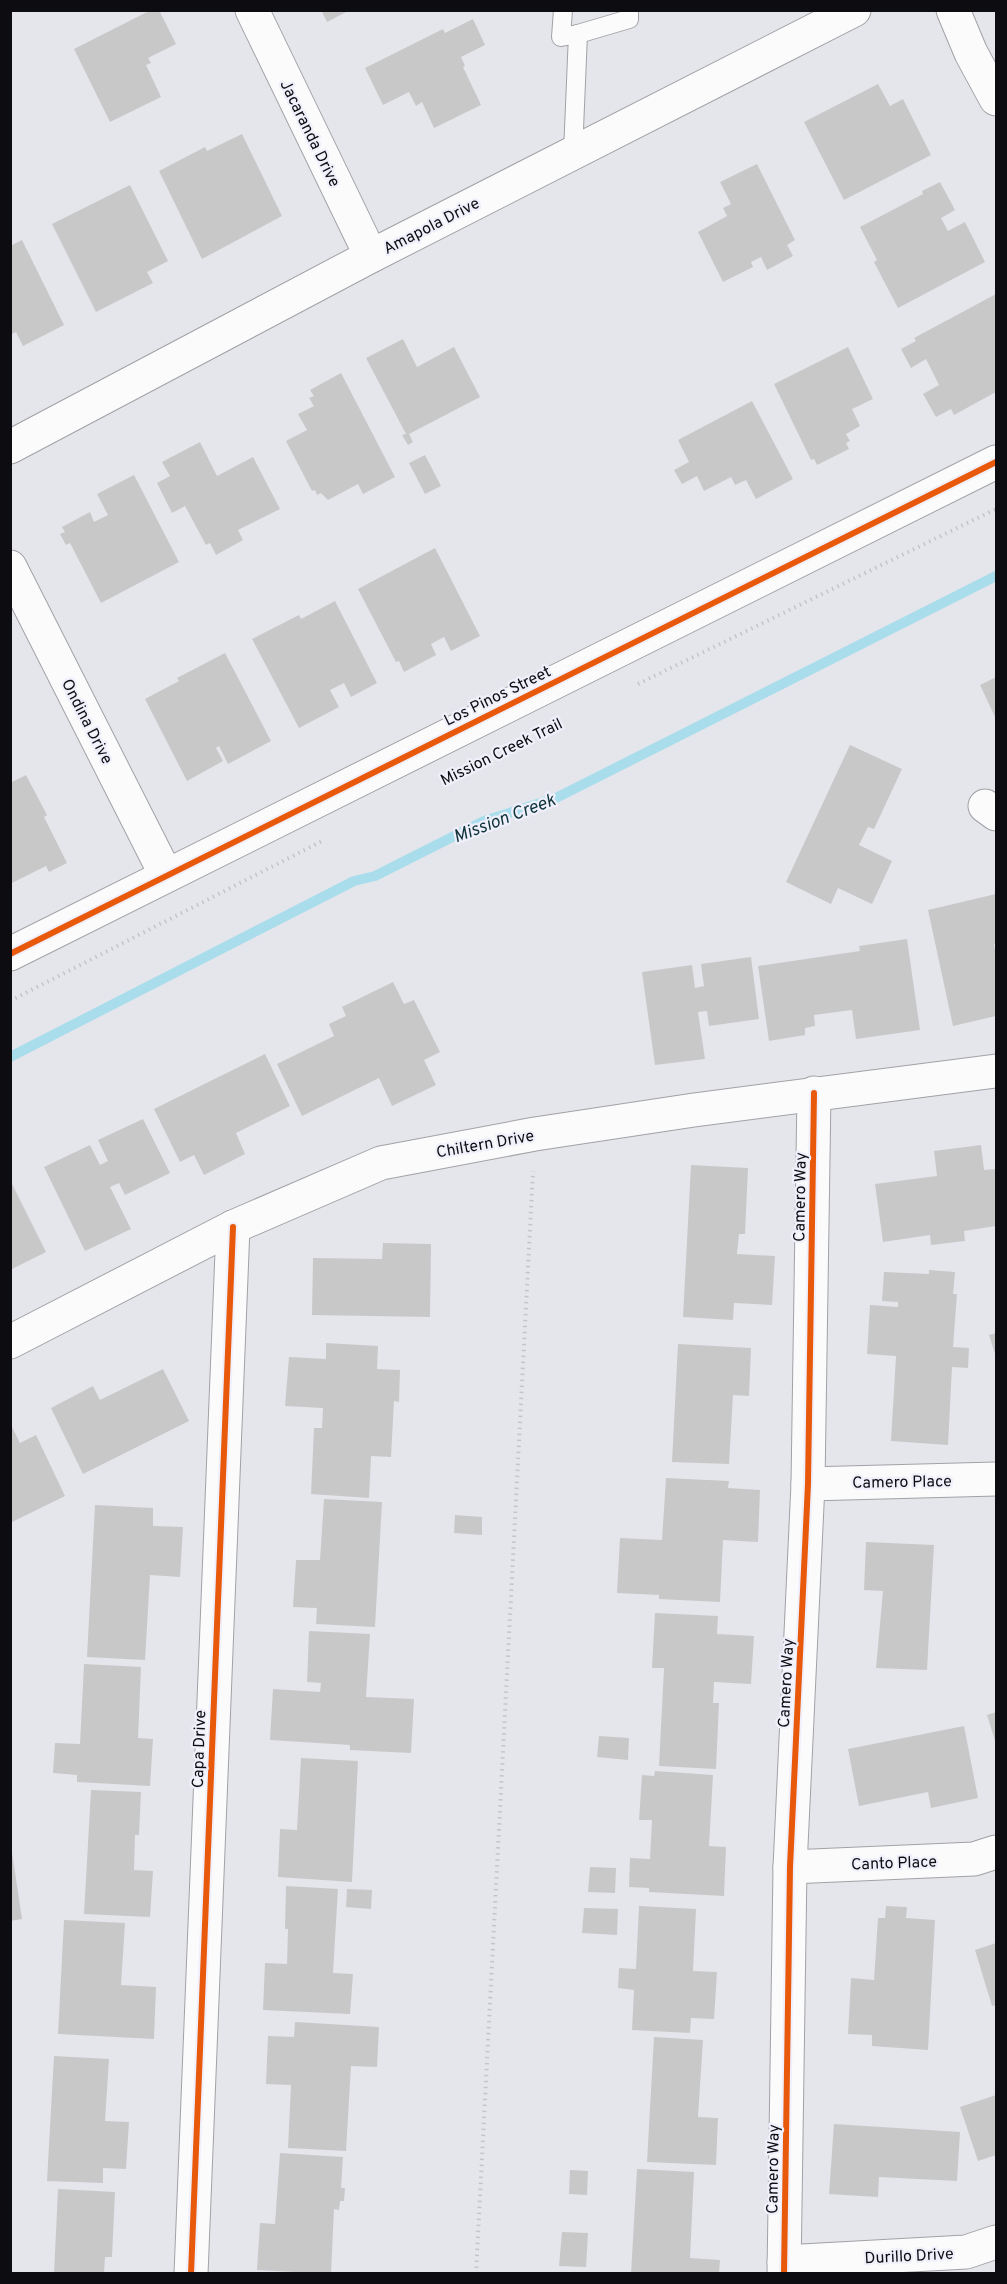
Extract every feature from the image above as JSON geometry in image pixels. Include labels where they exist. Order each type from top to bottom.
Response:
[{"type":"street","name":"Jacaranda Drive","points":[[252,10],[371,256]]},
{"type":"street","name":"Amapola Drive","points":[[10,447],[371,256],[854,10]]},
{"type":"street","points":[[953,10],[971,53],[996,99]]},
{"type":"street","name":"Los Pinos Street","points":[[10,954],[996,462]]},
{"type":"street","name":"Ondina Drive","points":[[10,567],[166,875]]},
{"type":"street","name":"Chiltern Drive","points":[[10,1342],[233,1227],[381,1162],[535,1134],[814,1093],[996,1071]]},
{"type":"street","name":"Camero Way","points":[[784,2268],[790,1867],[808,1484],[814,1093]]},
{"type":"street","name":"Capa Drive","points":[[190,2274],[233,1227]]},
{"type":"street","name":"Camero Place","points":[[808,1484],[996,1479]]},
{"type":"street","name":"Canto Place","points":[[790,1867],[974,1859],[996,1852]]},
{"type":"street","name":"Durillo Drive","points":[[784,2268],[966,2252],[996,2242]]},
{"type":"lane","points":[[563,10],[561,37],[628,18],[629,10]]},
{"type":"lane","points":[[573,153],[578,34]]},
{"type":"path","points":[[636,684],[996,510]]},
{"type":"path","points":[[10,1001],[329,838]]},
{"type":"path","points":[[476,2274],[535,1134]]},
{"type":"building","points":[[151,10],[159,10],[176,44],[148,58],[151,63],[146,65],[161,97],[110,122],[74,49]]},
{"type":"building","points":[[321,10],[350,10],[327,22]]},
{"type":"building","points":[[473,19],[485,45],[461,57],[465,66],[463,67],[481,105],[434,128],[422,102],[416,106],[409,92],[383,105],[365,68],[443,29],[445,33]]},
{"type":"building","points":[[878,84],[890,106],[903,99],[931,155],[844,200],[804,122]]},
{"type":"building","points":[[242,134],[282,216],[202,259],[159,171],[205,147],[207,151]]},
{"type":"building","points":[[757,164],[795,240],[787,245],[793,256],[767,270],[761,257],[751,262],[753,267],[723,282],[698,232],[727,216],[723,208],[731,204],[720,182]]},
{"type":"building","points":[[940,182],[955,210],[941,218],[948,231],[965,222],[985,262],[898,308],[874,262],[877,260],[860,227],[923,194],[922,191]]},
{"type":"building","points":[[130,185],[168,261],[147,272],[153,283],[96,312],[52,224]]},
{"type":"building","points":[[22,240],[64,325],[23,346],[16,332],[10,335],[10,246]]},
{"type":"building","points":[[996,294],[996,392],[954,415],[951,409],[936,417],[923,394],[939,385],[926,359],[911,368],[901,349],[916,341],[914,338]]},
{"type":"building","points":[[403,339],[417,367],[454,347],[480,397],[409,434],[413,442],[408,445],[402,435],[406,434],[366,358]]},
{"type":"building","points":[[848,347],[873,399],[852,409],[860,426],[846,434],[850,441],[846,443],[849,449],[817,465],[814,459],[811,460],[774,384]]},
{"type":"building","points":[[341,373],[395,477],[363,494],[358,484],[328,500],[321,493],[317,495],[315,490],[312,491],[286,441],[307,430],[298,414],[314,406],[309,398],[314,396],[310,390]]},
{"type":"building","points":[[752,401],[793,479],[756,499],[746,480],[735,485],[731,477],[704,491],[697,476],[682,484],[674,470],[689,462],[678,440]]},
{"type":"building","points":[[200,442],[217,476],[253,457],[280,509],[238,530],[243,540],[216,555],[210,543],[206,545],[185,506],[172,513],[157,483],[170,476],[162,462]]},
{"type":"building","points":[[425,455],[441,486],[425,494],[409,463]]},
{"type":"building","points":[[134,475],[179,562],[101,603],[70,543],[66,545],[60,534],[65,532],[62,527],[90,512],[94,522],[108,515],[97,494]]},
{"type":"building","points":[[435,548],[480,636],[451,651],[444,637],[431,644],[436,655],[404,672],[399,661],[396,662],[358,589]]},
{"type":"building","points":[[335,601],[377,683],[351,697],[344,683],[330,690],[339,707],[299,728],[252,639],[299,615],[301,619]]},
{"type":"building","points":[[225,653],[271,741],[228,764],[219,746],[216,748],[223,761],[187,781],[145,699],[179,681],[177,678]]},
{"type":"building","points":[[996,677],[996,719],[980,685]]},
{"type":"building","points":[[850,745],[902,769],[874,829],[868,827],[859,845],[892,861],[872,904],[838,888],[831,904],[786,882]]},
{"type":"building","points":[[26,775],[47,815],[44,817],[67,863],[49,872],[46,866],[10,884],[10,783]]},
{"type":"building","points":[[996,894],[996,944],[994,944],[996,1016],[953,1026],[928,910]]},
{"type":"building","points":[[907,939],[920,1030],[856,1039],[852,1010],[814,1015],[815,1026],[805,1028],[805,1035],[769,1041],[758,966],[860,951],[859,946]]},
{"type":"building","points":[[751,957],[759,1019],[709,1026],[707,1011],[698,1012],[705,1059],[655,1065],[642,972],[692,965],[695,988],[704,986],[701,964]]},
{"type":"building","points":[[393,982],[404,1004],[414,1000],[440,1052],[424,1060],[436,1085],[392,1106],[379,1078],[302,1116],[277,1064],[334,1036],[329,1024],[346,1016],[342,1007]]},
{"type":"building","points":[[265,1054],[290,1106],[236,1133],[245,1154],[204,1175],[194,1155],[180,1162],[154,1109]]},
{"type":"building","points":[[143,1119],[170,1173],[125,1195],[119,1183],[110,1187],[131,1229],[85,1251],[44,1167],[90,1145],[100,1165],[108,1161],[98,1140]]},
{"type":"building","points":[[981,1145],[984,1170],[996,1169],[996,1226],[964,1231],[965,1241],[931,1245],[930,1235],[883,1242],[875,1184],[937,1176],[934,1151]]},
{"type":"building","points":[[691,1165],[748,1168],[745,1234],[739,1234],[737,1254],[775,1256],[772,1305],[734,1303],[733,1320],[683,1317]]},
{"type":"building","points":[[10,1180],[46,1252],[10,1270]]},
{"type":"building","points":[[383,1243],[431,1244],[430,1317],[312,1315],[313,1258],[382,1259]]},
{"type":"building","points":[[929,1270],[955,1272],[953,1294],[957,1294],[953,1347],[969,1348],[968,1368],[952,1367],[948,1445],[891,1441],[896,1356],[867,1354],[870,1305],[898,1307],[898,1302],[882,1301],[884,1272],[929,1274]]},
{"type":"building","points":[[996,1333],[996,1357],[989,1335]]},
{"type":"building","points":[[326,1343],[378,1346],[377,1369],[400,1370],[399,1402],[394,1401],[391,1457],[371,1456],[369,1498],[311,1494],[314,1428],[322,1428],[323,1408],[285,1406],[289,1357],[326,1359]]},
{"type":"building","points":[[678,1344],[751,1348],[749,1396],[733,1395],[729,1464],[672,1462]]},
{"type":"building","points":[[163,1369],[189,1421],[83,1474],[51,1408],[93,1386],[100,1400]]},
{"type":"building","points":[[10,1423],[20,1443],[36,1435],[65,1496],[10,1523]]},
{"type":"building","points":[[666,1478],[729,1481],[728,1488],[760,1490],[758,1542],[723,1540],[720,1602],[659,1599],[659,1595],[617,1593],[620,1538],[662,1540]]},
{"type":"building","points":[[324,1499],[382,1502],[375,1627],[316,1624],[317,1608],[293,1607],[296,1560],[320,1560]]},
{"type":"building","points":[[95,1505],[153,1508],[153,1526],[183,1527],[180,1577],[150,1575],[145,1660],[87,1657]]},
{"type":"building","points":[[455,1515],[482,1517],[482,1535],[454,1533]]},
{"type":"building","points":[[866,1542],[934,1545],[927,1670],[876,1668],[883,1591],[864,1590]]},
{"type":"building","points":[[655,1613],[718,1616],[717,1634],[754,1636],[751,1684],[714,1682],[713,1703],[719,1703],[716,1769],[659,1766],[664,1668],[652,1668]]},
{"type":"building","points":[[309,1631],[370,1634],[366,1697],[414,1699],[411,1753],[350,1750],[350,1745],[270,1740],[273,1689],[320,1692],[321,1683],[307,1682]]},
{"type":"building","points":[[84,1664],[141,1667],[138,1738],[153,1739],[150,1786],[77,1782],[77,1775],[53,1773],[55,1743],[80,1744]]},
{"type":"building","points":[[996,1712],[996,1744],[987,1715]]},
{"type":"building","points":[[964,1726],[978,1798],[931,1808],[928,1792],[859,1806],[848,1749]]},
{"type":"building","points":[[599,1736],[629,1738],[628,1760],[597,1757]]},
{"type":"building","points":[[301,1758],[358,1761],[352,1882],[278,1877],[280,1829],[297,1830]]},
{"type":"building","points":[[655,1771],[713,1775],[709,1846],[726,1847],[724,1896],[649,1892],[649,1888],[629,1887],[630,1858],[650,1859],[652,1820],[639,1820],[642,1775],[654,1776]]},
{"type":"building","points":[[91,1790],[141,1792],[139,1835],[135,1835],[134,1870],[153,1871],[150,1917],[84,1914]]},
{"type":"building","points":[[10,1839],[22,1919],[10,1921]]},
{"type":"building","points":[[590,1867],[616,1868],[615,1893],[588,1892]]},
{"type":"building","points":[[286,1886],[338,1889],[333,1973],[353,1974],[350,2014],[263,2010],[265,1963],[287,1964]]},
{"type":"building","points":[[347,1889],[372,1890],[371,1909],[346,1907]]},
{"type":"building","points":[[639,1906],[696,1909],[693,1971],[717,1972],[714,2019],[691,2018],[690,2033],[632,2030],[634,1990],[618,1988],[619,1968],[636,1969]]},
{"type":"building","points":[[886,1906],[907,1907],[906,1918],[935,1920],[928,2050],[872,2046],[872,2035],[848,2034],[851,1978],[874,1980],[878,1918],[885,1918]]},
{"type":"building","points":[[584,1908],[618,1909],[617,1935],[582,1933]]},
{"type":"building","points":[[64,1920],[125,1923],[121,1985],[156,1987],[154,2039],[58,2034]]},
{"type":"building","points":[[996,1943],[996,2005],[992,2006],[975,1950]]},
{"type":"building","points":[[295,2022],[379,2027],[377,2067],[351,2066],[346,2151],[288,2148],[291,2085],[266,2084],[268,2036],[294,2037]]},
{"type":"building","points":[[654,2037],[703,2040],[698,2117],[718,2118],[716,2165],[647,2162]]},
{"type":"building","points":[[54,2056],[109,2059],[105,2121],[129,2122],[126,2169],[103,2168],[103,2183],[47,2181]]},
{"type":"building","points":[[996,2095],[996,2155],[978,2161],[960,2107]]},
{"type":"building","points":[[834,2124],[960,2132],[957,2181],[879,2177],[878,2197],[829,2194]]},
{"type":"building","points":[[280,2153],[343,2157],[341,2188],[345,2188],[344,2201],[340,2201],[339,2210],[334,2209],[331,2274],[257,2270],[260,2223],[275,2224]]},
{"type":"building","points":[[637,2169],[694,2172],[690,2258],[720,2260],[719,2274],[631,2274]]},
{"type":"building","points":[[570,2170],[588,2171],[587,2195],[569,2194]]},
{"type":"building","points":[[58,2189],[115,2192],[112,2257],[105,2257],[104,2274],[54,2274]]},
{"type":"building","points":[[562,2232],[588,2233],[586,2267],[559,2266]]},
{"type":"waterway","name":"Mission Creek","points":[[10,1057],[354,881],[375,876],[484,821],[556,798],[996,576]]},
{"type":"cycle path","points":[[10,954],[996,462]]},
{"type":"cycle path","points":[[784,2274],[790,1867],[808,1484],[814,1093]]},
{"type":"cycle path","points":[[191,2274],[233,1227]]}]
